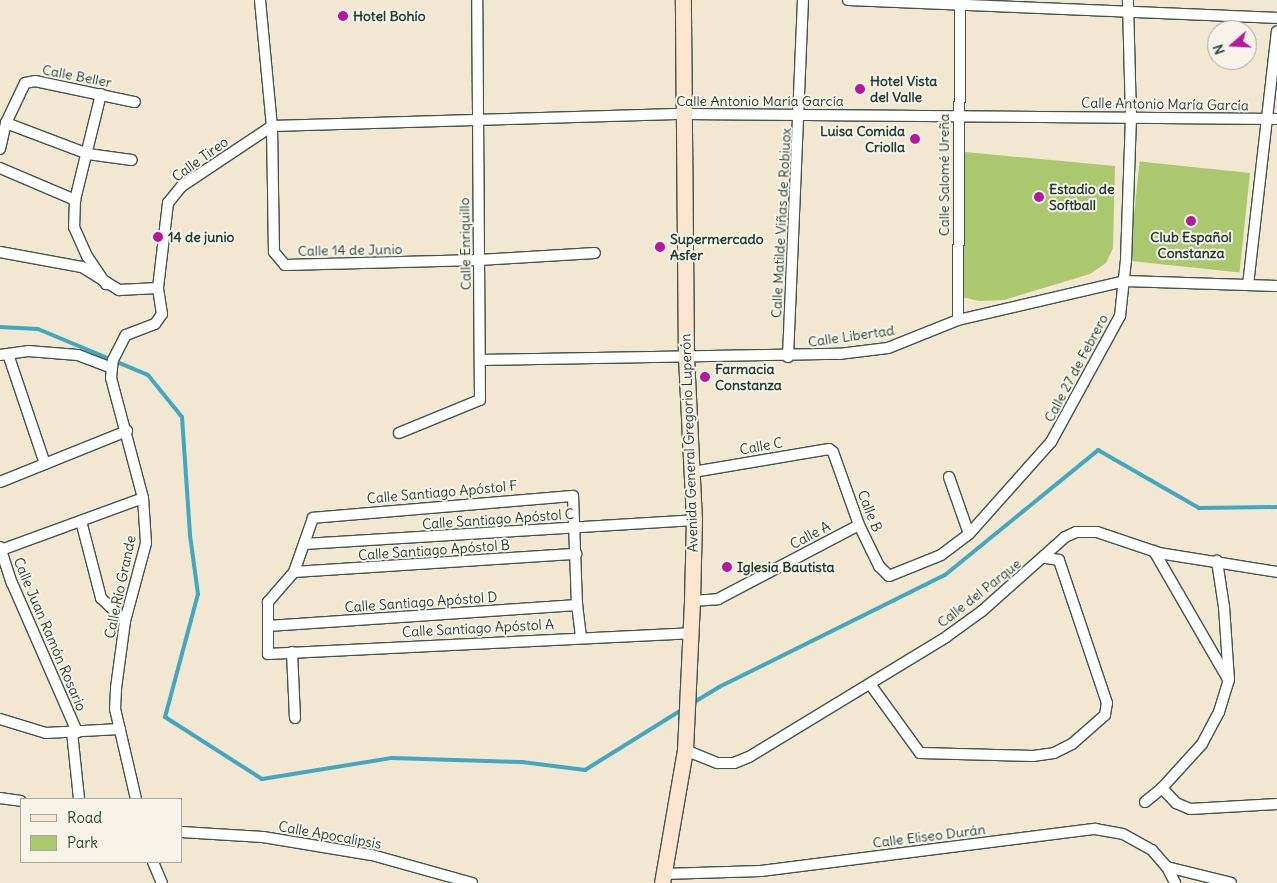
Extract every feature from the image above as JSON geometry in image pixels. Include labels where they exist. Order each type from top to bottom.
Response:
[{"type":"main road","name":"Avenida General Gregorio Luperón","points":[[663,878],[685,750],[694,520],[686,359],[683,0]]},
{"type":"street","name":"Calle 14 de Junio","points":[[260,0],[272,126],[274,252],[285,265],[479,260],[595,254]]},
{"type":"street","name":"Calle Enriquillo","points":[[399,433],[480,400],[476,121],[477,0]]},
{"type":"street","name":"Calle Matilde Viñas de Robiuox","points":[[788,357],[804,0]]},
{"type":"street","points":[[848,0],[960,2],[1128,12],[1277,18]]},
{"type":"street","name":"Calle 27 de Febrero","points":[[889,576],[941,555],[969,534],[1051,442],[1115,329],[1125,281],[1131,118],[1128,0]]},
{"type":"street","name":"Calle Salomé Ureña","points":[[958,320],[960,2]]},
{"type":"street","points":[[1248,285],[1272,119],[1277,32]]},
{"type":"street","name":"Calle Beller","points":[[0,149],[6,123],[25,83],[35,81],[135,102]]},
{"type":"street","points":[[101,94],[88,154],[75,200],[74,227],[87,256],[106,284]]},
{"type":"street","name":"Calle Antonio María García","points":[[272,126],[685,114],[1272,119]]},
{"type":"street","points":[[6,123],[88,154],[132,160]]},
{"type":"street","name":"Calle Tireo","points":[[158,288],[168,203],[182,186],[272,126]]},
{"type":"street","points":[[0,168],[75,200]]},
{"type":"street","points":[[0,252],[82,267],[106,284],[119,290],[158,288],[162,314],[160,320],[126,335],[112,368],[78,355],[28,351],[4,355],[44,464]]},
{"type":"street","name":"Calle Libertad","points":[[480,360],[788,357],[888,348],[958,320],[1125,281],[1277,286]]},
{"type":"street","name":"Calle Río Grande","points":[[112,368],[111,378],[127,431],[143,498],[146,543],[125,621],[116,688],[120,729],[136,798]]},
{"type":"street","points":[[0,482],[127,431]]},
{"type":"street","name":"Calle C","points":[[693,472],[823,449],[833,452]]},
{"type":"street","name":"Calle B","points":[[833,452],[859,525],[879,566],[889,576]]},
{"type":"street","points":[[949,477],[969,534]]},
{"type":"street","name":"Calle Santiago Apóstol F","points":[[304,544],[314,518],[573,496],[576,527]]},
{"type":"street","points":[[1,548],[143,498]]},
{"type":"street","points":[[81,520],[101,598],[125,621]]},
{"type":"street","name":"Calle Santiago Apóstol C","points":[[304,544],[694,520]]},
{"type":"street","name":"Calle A","points":[[692,602],[718,599],[859,525]]},
{"type":"street","points":[[576,527],[577,605],[581,637]]},
{"type":"street","name":"Calle del Parque","points":[[685,750],[718,763],[734,763],[800,728],[982,611],[1046,558],[1066,537],[1088,530],[1154,551],[1277,572]]},
{"type":"street","points":[[268,626],[268,602],[294,572],[304,544]]},
{"type":"street","name":"Calle Juan Ramón Rosario","points":[[1,548],[12,584],[74,732],[79,798]]},
{"type":"street","points":[[1154,551],[1228,680]]},
{"type":"street","name":"Calle Santiago Apóstol B","points":[[294,572],[576,554]]},
{"type":"street","points":[[870,684],[920,754],[1033,756],[1054,753],[1072,744],[1105,715],[1107,703],[1059,560],[1053,556],[1046,558]]},
{"type":"street","points":[[1145,802],[1162,788],[1202,744],[1219,712],[1228,680],[1225,617],[1217,561]]},
{"type":"street","name":"Calle Santiago Apóstol D","points":[[268,626],[577,605]]},
{"type":"street","name":"Calle Santiago Apóstol A","points":[[268,626],[268,654],[690,633]]},
{"type":"street","points":[[292,652],[295,718]]},
{"type":"street","points":[[0,719],[46,733],[120,729]]},
{"type":"street","points":[[1162,788],[1176,803],[1190,809],[1277,804]]},
{"type":"street","points":[[0,798],[20,801]]},
{"type":"street","name":"Calle Eliseo Durán","points":[[663,878],[761,871],[1095,829],[1123,834],[1152,850],[1167,867],[1175,883]]},
{"type":"street","name":"Calle Apocalipsis","points":[[182,832],[263,837],[372,855],[472,883]]},
{"type":"street","points":[[153,863],[162,883]]},
{"type":"street","points":[[1167,867],[1231,883]]},
{"type":"green space","name":"Estadio de Softball","points":[[965,152],[1115,166],[1113,248],[1106,263],[1090,274],[1004,300],[979,301],[962,297]]},
{"type":"green space","name":"Club Español Constanza","points":[[1140,161],[1250,173],[1240,272],[1129,261]]},
{"type":"waterway","points":[[0,327],[38,329],[148,375],[182,417],[190,535],[198,594],[165,717],[262,779],[392,758],[522,762],[585,770],[683,709]]},
{"type":"waterway","points":[[691,704],[719,687],[945,575],[1098,450],[1199,508],[1277,507]]},
{"type":"place","name":"Hotel Bohío","points":[[343,16]]},
{"type":"place","name":"Hotel Vista del Valle","points":[[860,89]]},
{"type":"place","name":"Luisa Comida Criolla","points":[[915,139]]},
{"type":"place","name":"Estadio de Softball","points":[[1039,197]]},
{"type":"place","name":"Club Español Constanza","points":[[1191,221]]},
{"type":"place","name":"14 de junio","points":[[158,237]]},
{"type":"place","name":"Supermercado Asfer","points":[[660,247]]},
{"type":"place","name":"Farmacia Constanza","points":[[705,377]]},
{"type":"place","name":"Iglesia Bautista","points":[[727,567]]}]
